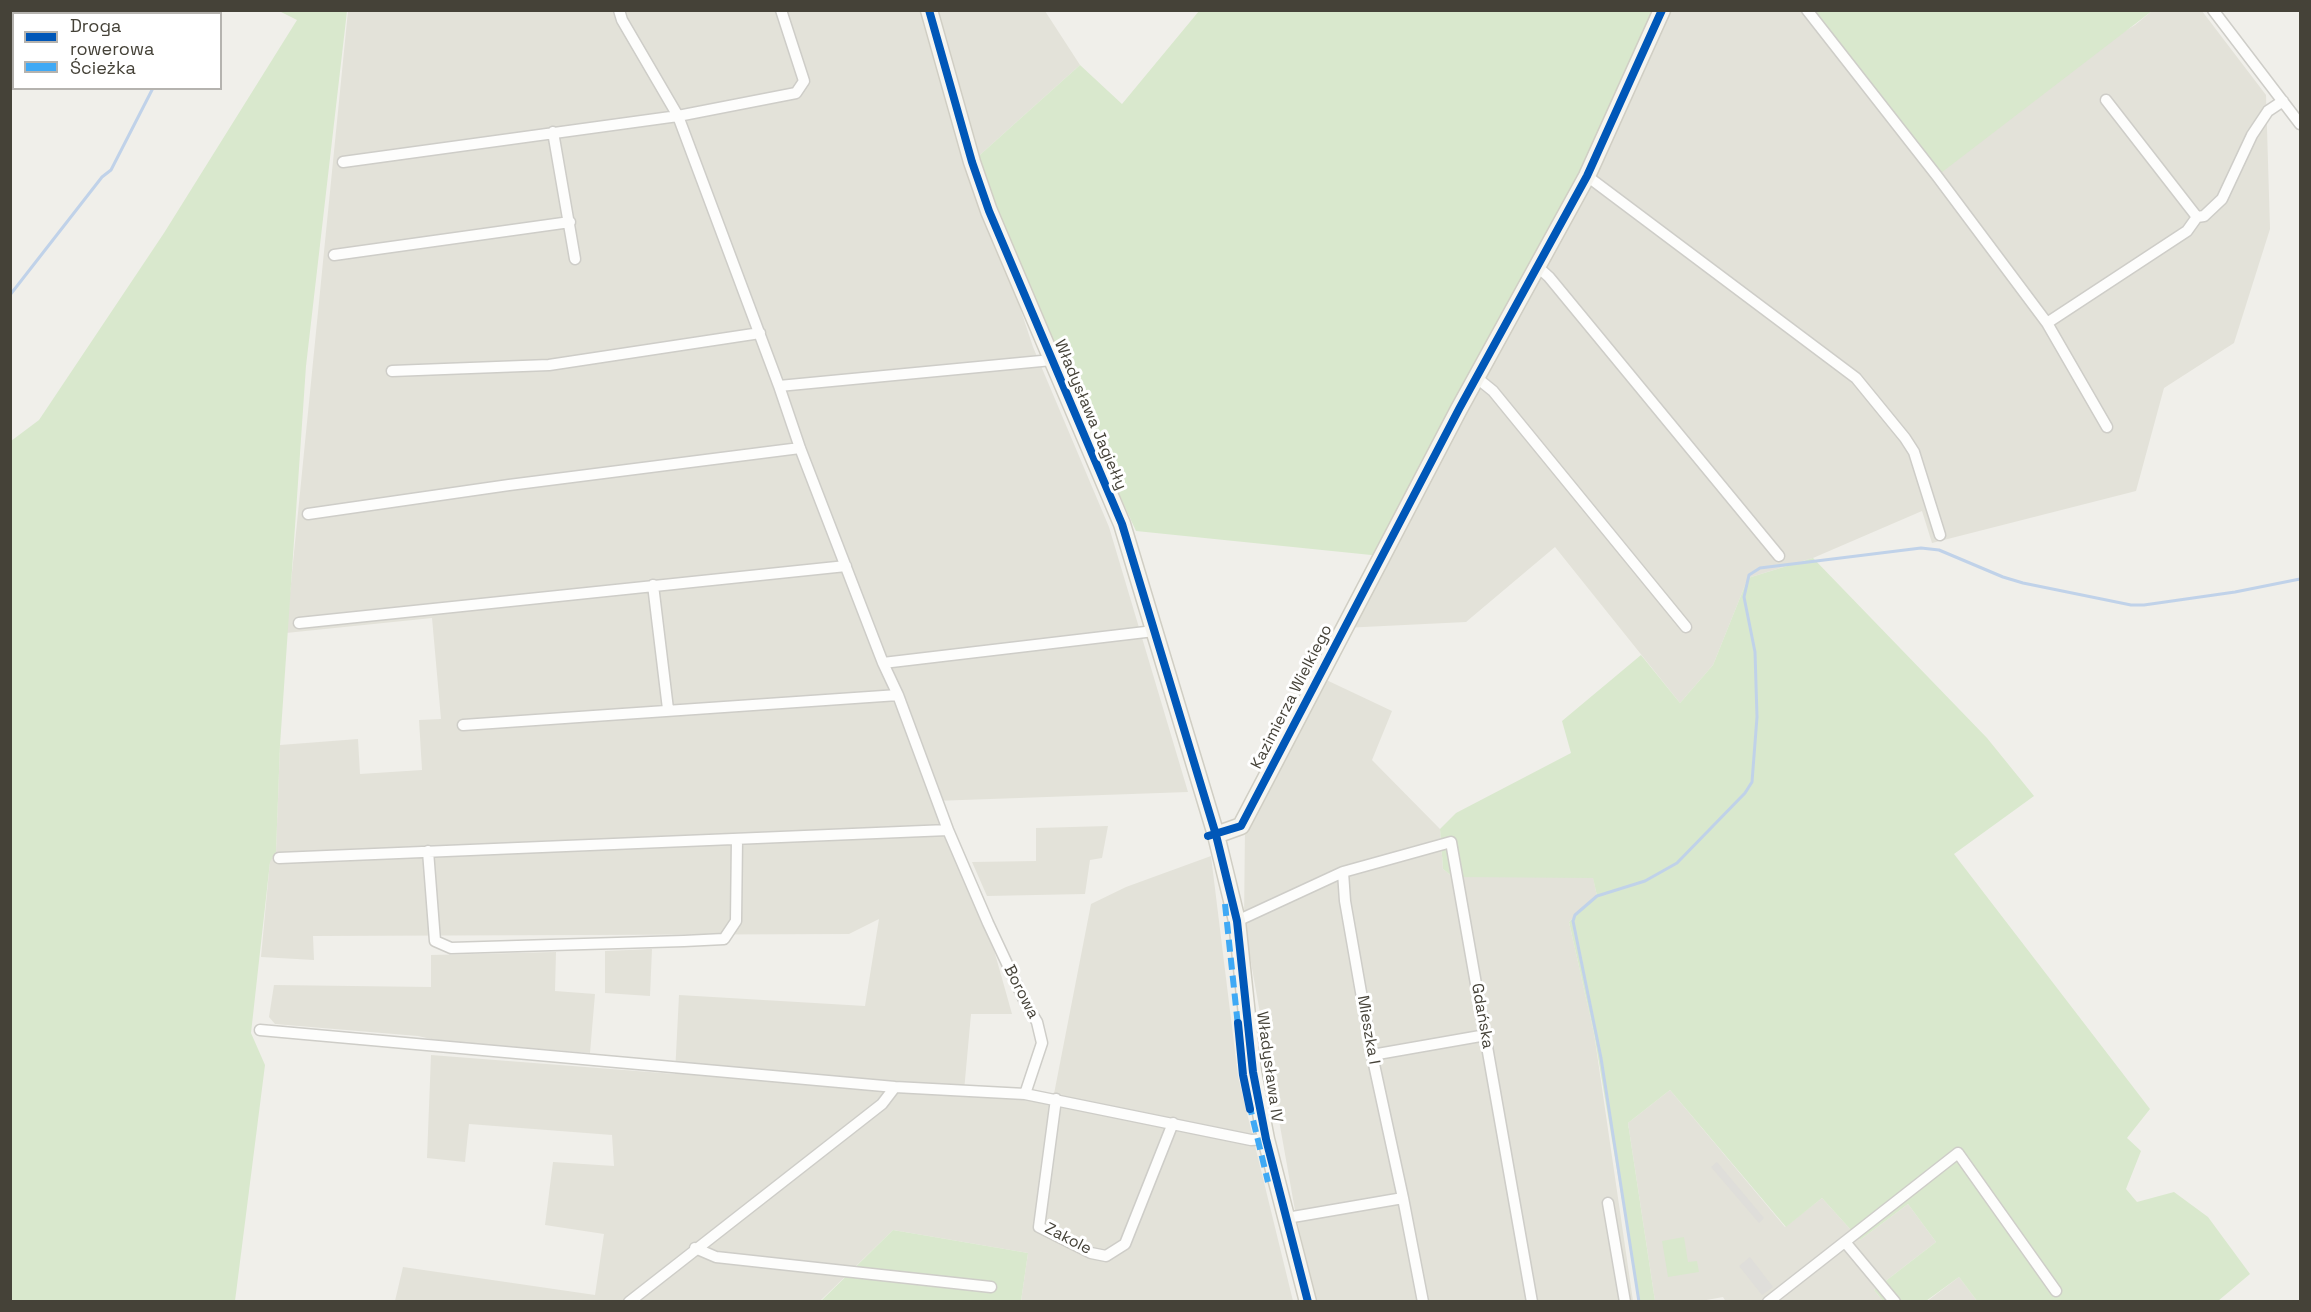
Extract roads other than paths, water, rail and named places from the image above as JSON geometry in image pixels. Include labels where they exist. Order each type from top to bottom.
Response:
[{"type":"street","name":"Borowa","points":[[619,10],[622,20],[678,116],[760,333],[800,448],[883,663],[898,695],[948,830],[988,923],[1025,1002],[1037,1022],[1042,1043],[1024,1094]]},
{"type":"street","points":[[344,162],[678,116],[796,93],[804,81],[781,10]]},
{"type":"street","name":"Władysława Jagiełły","points":[[928,10],[972,162],[989,211],[1122,524],[1216,835]]},
{"type":"street","name":"Kazimierza Wielkiego","points":[[1216,835],[1241,826],[1381,556],[1587,176],[1662,10]]},
{"type":"street","points":[[1807,10],[1938,176],[2047,323],[2107,427]]},
{"type":"street","points":[[2213,10],[2301,124]]},
{"type":"street","points":[[2106,100],[2197,218]]},
{"type":"street","points":[[2047,323],[2187,231],[2197,218],[2204,216],[2222,199],[2252,135],[2268,111],[2283,101]]},
{"type":"street","points":[[553,132],[575,259]]},
{"type":"street","points":[[1587,176],[1856,378],[1914,452],[1940,536]]},
{"type":"street","points":[[334,255],[570,222]]},
{"type":"street","points":[[1539,268],[1549,277],[1779,556]]},
{"type":"street","points":[[392,371],[549,365],[760,333]]},
{"type":"street","points":[[779,386],[1052,360]]},
{"type":"street","points":[[1477,378],[1493,391],[1686,627]]},
{"type":"street","points":[[308,514],[509,485],[800,448]]},
{"type":"street","points":[[299,623],[846,566]]},
{"type":"street","points":[[653,585],[668,709]]},
{"type":"street","points":[[883,663],[1154,631]]},
{"type":"street","points":[[463,725],[668,709],[898,695]]},
{"type":"street","points":[[279,858],[948,830]]},
{"type":"street","name":"Władysława IV","points":[[1216,835],[1237,921],[1253,1072],[1266,1139],[1308,1302]]},
{"type":"street","points":[[428,851],[435,941],[451,948],[684,941],[724,939],[736,921],[737,839]]},
{"type":"street","name":"Gdańska","points":[[1343,872],[1451,842],[1532,1302]]},
{"type":"street","points":[[1237,921],[1343,872]]},
{"type":"street","name":"Mieszka I","points":[[1343,872],[1345,901],[1372,1055],[1424,1302]]},
{"type":"street","points":[[260,1030],[896,1087],[1024,1094],[1251,1140],[1266,1139]]},
{"type":"street","points":[[1372,1055],[1486,1035]]},
{"type":"street","points":[[629,1302],[695,1248],[882,1104],[896,1087]]},
{"type":"street","name":"Zakole","points":[[1056,1099],[1039,1227],[1091,1253],[1106,1256],[1125,1244],[1173,1123]]},
{"type":"street","points":[[1768,1302],[1958,1153],[2056,1291]]},
{"type":"street","points":[[1287,1218],[1403,1198]]},
{"type":"street","points":[[1608,1203],[1625,1302]]},
{"type":"street","points":[[1845,1242],[1895,1302]]},
{"type":"street","points":[[695,1248],[716,1257],[991,1287]]},
{"type":"waterway","points":[[10,295],[102,177],[111,170],[152,90]]},
{"type":"waterway","points":[[1639,1302],[1601,1058],[1573,921],[1575,915],[1597,896],[1645,881],[1677,863],[1745,793],[1752,782],[1757,717],[1755,652],[1744,597],[1749,575],[1760,568],[1921,548],[1939,550],[2023,583],[2131,605],[2235,592],[2300,579]]}]
